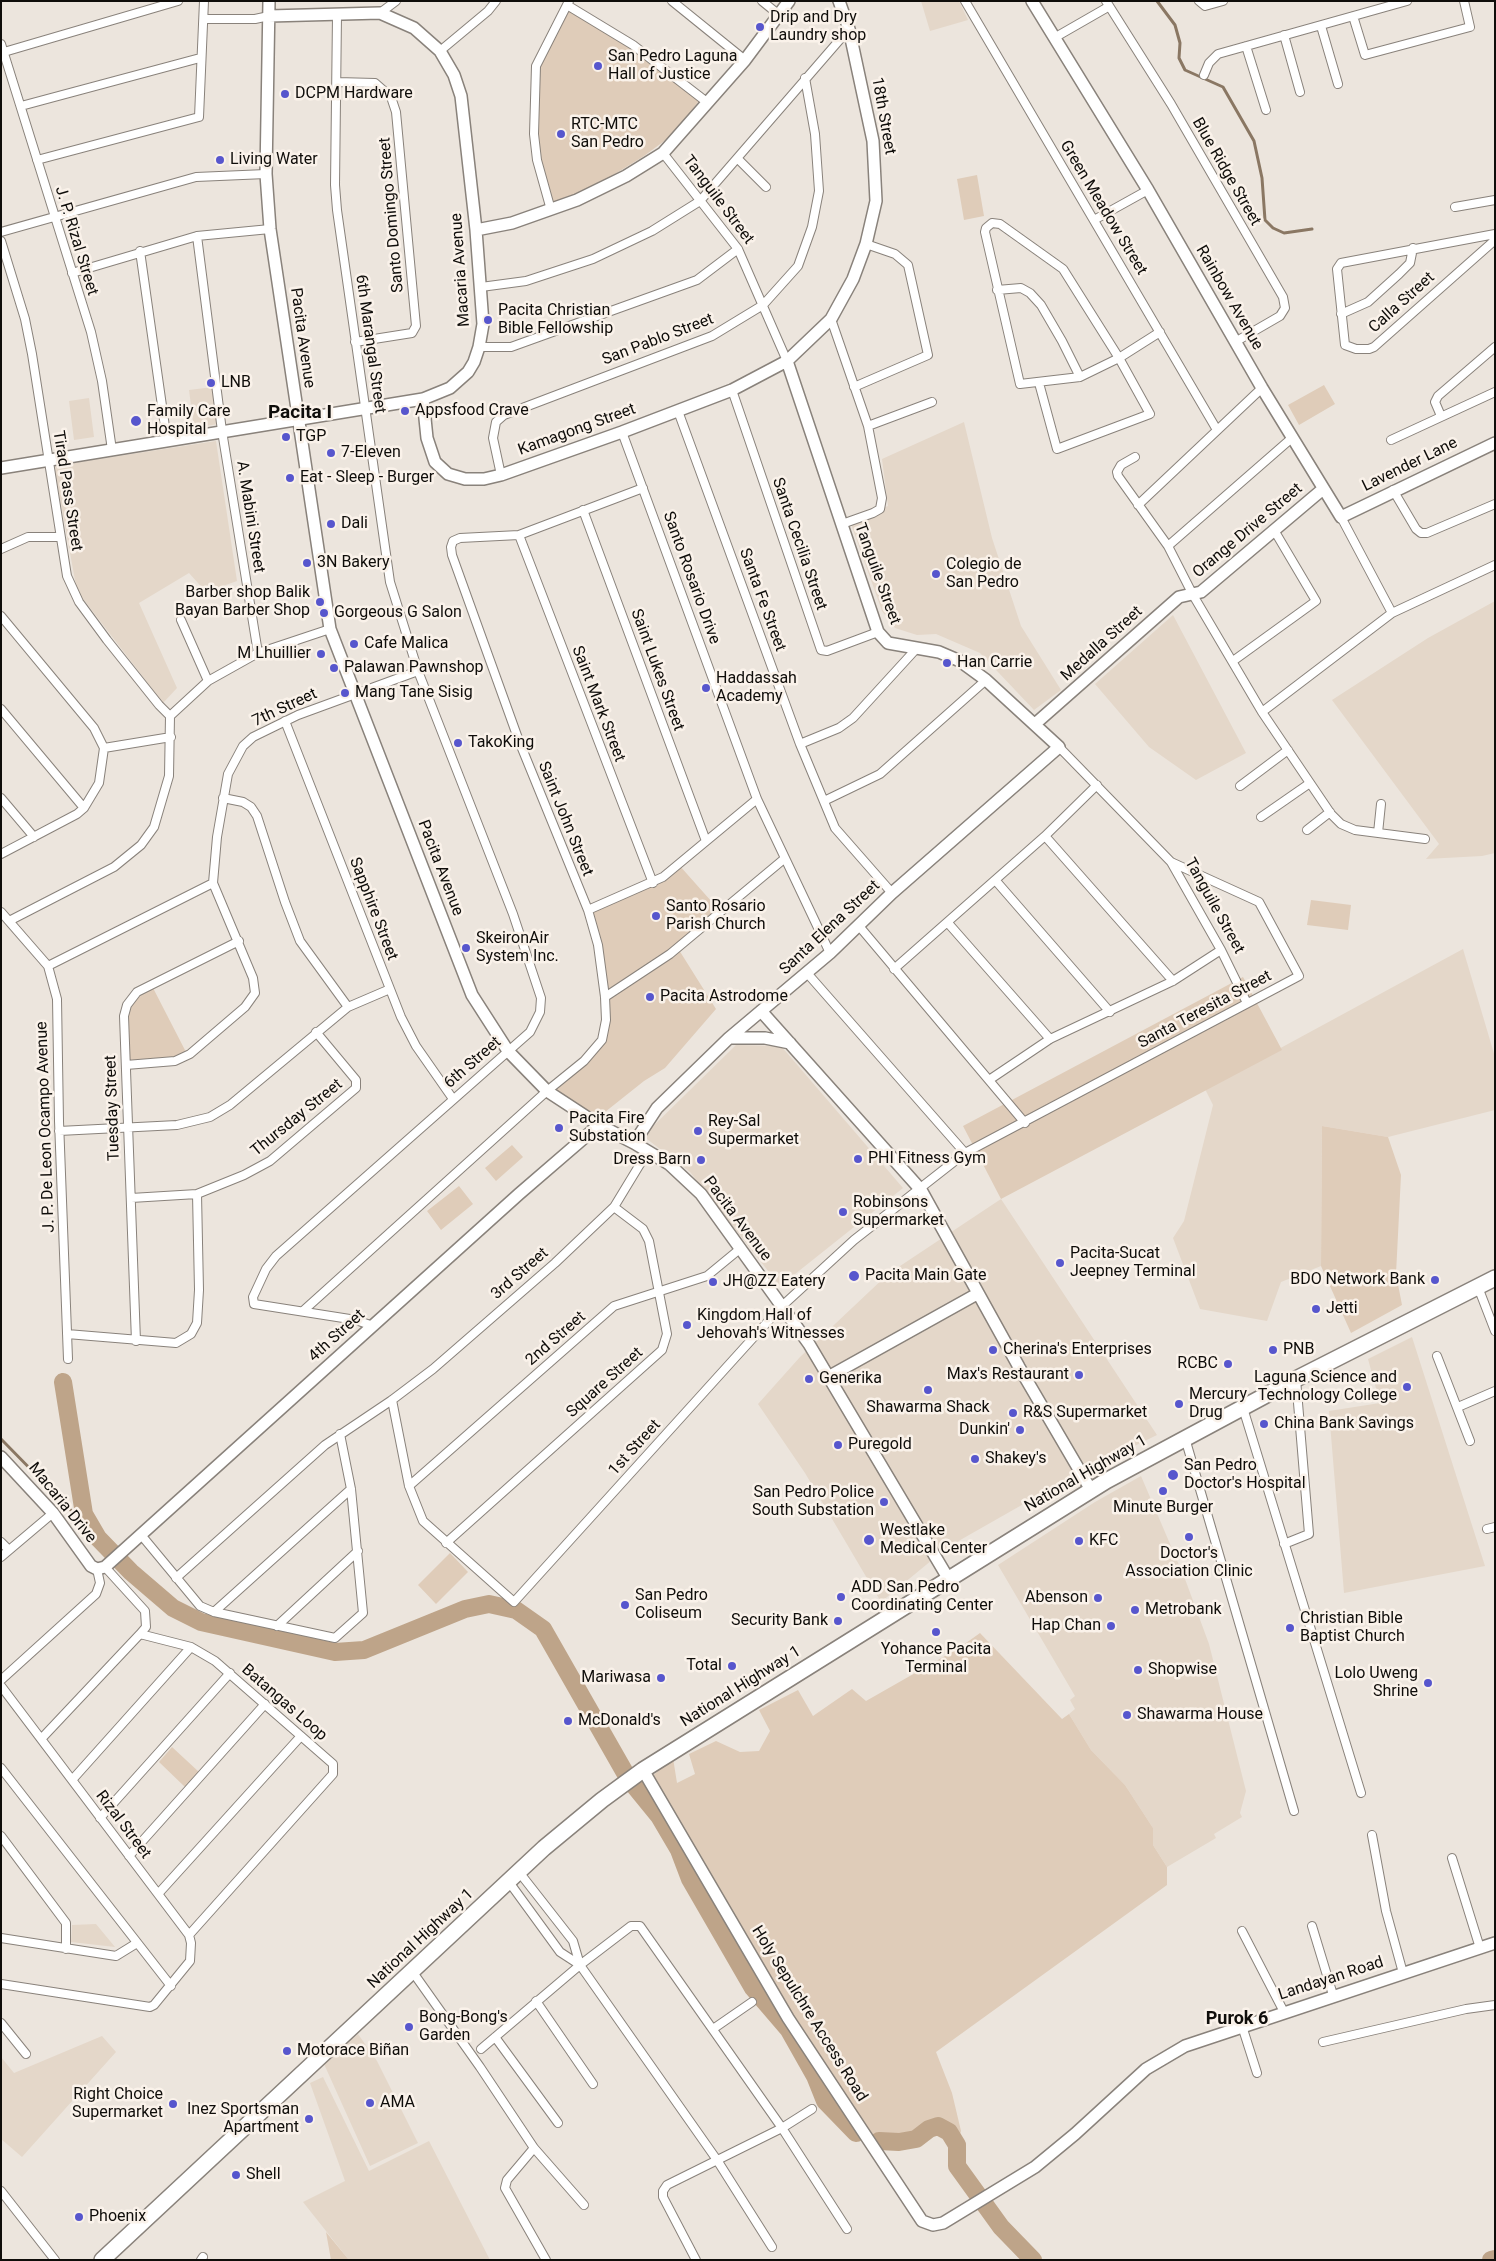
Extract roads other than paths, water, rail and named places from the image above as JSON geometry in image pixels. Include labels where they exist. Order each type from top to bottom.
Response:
[{"type":"highway","name":"National Highway 1","points":[[102,2260],[514,1876],[583,1816],[634,1776],[948,1578],[1092,1490],[1296,1379],[1495,1278]]},
{"type":"street","points":[[3,48],[178,1]]},
{"type":"street","points":[[37,160],[199,117],[200,58],[204,1]]},
{"type":"street","name":"Pacita Avenue","points":[[269,1],[266,174],[270,229],[330,629],[472,995],[508,1051],[547,1091],[600,1125],[669,1164],[693,1186],[741,1248],[809,1344],[948,1578]]},
{"type":"street","points":[[380,13],[396,1]]},
{"type":"street","points":[[440,51],[488,11],[496,1]]},
{"type":"street","points":[[672,1],[744,60]]},
{"type":"street","points":[[762,1],[778,14]]},
{"type":"street","points":[[476,230],[512,223],[551,210],[626,176],[663,153],[744,60],[789,1]]},
{"type":"street","name":"18th Street","points":[[787,361],[830,319],[853,279],[866,244],[876,200],[874,140],[849,29],[839,1]]},
{"type":"street","name":"Green Meadow Street","points":[[965,1],[1217,430]]},
{"type":"street","name":"Rainbow Avenue","points":[[1032,1],[1148,190],[1262,388],[1341,517],[1392,613]]},
{"type":"street","points":[[1199,1],[1205,6],[1223,1]]},
{"type":"street","points":[[1354,16],[1365,55],[1470,27],[1464,1]]},
{"type":"street","points":[[1204,75],[1209,63],[1218,54],[1404,2]]},
{"type":"street","points":[[551,210],[537,160],[534,134],[536,66],[568,3],[634,46],[708,102]]},
{"type":"street","points":[[1054,38],[1107,4]]},
{"type":"street","name":"Blue Ridge Street","points":[[1107,4],[1171,104],[1283,297],[1285,308],[1280,316],[1235,342]]},
{"type":"street","name":"Macaria Avenue","points":[[1,468],[423,399],[436,396],[450,388],[468,372],[479,347],[483,324],[476,230],[461,96],[454,75],[440,51],[414,28],[380,13],[268,16]]},
{"type":"street","name":"6th Marangal Street","points":[[337,15],[336,202],[390,582],[418,670]]},
{"type":"street","points":[[204,19],[255,19],[268,16]]},
{"type":"street","points":[[1321,26],[1338,84]]},
{"type":"street","points":[[481,287],[526,281],[593,259],[652,231],[700,201],[849,29]]},
{"type":"street","points":[[1284,36],[1300,92]]},
{"type":"street","points":[[1246,46],[1266,110]]},
{"type":"street","name":"J. P. Rizal Street","points":[[3,48],[91,332],[102,381],[112,450]]},
{"type":"street","points":[[21,106],[200,58]]},
{"type":"street","name":"San Pablo Street","points":[[501,475],[493,438],[496,422],[504,415],[712,336],[763,305],[798,266],[812,227],[819,191],[815,134],[805,78]]},
{"type":"street","name":"Santo Domingo Street","points":[[337,82],[376,83],[391,97],[396,112],[416,326],[412,333],[355,342]]},
{"type":"street","name":"Tanguile Street","points":[[663,153],[738,249],[787,361],[878,632],[888,643],[939,652],[960,661],[986,680],[1036,724],[1097,785],[1171,862],[1221,950],[1247,1003]]},
{"type":"street","points":[[738,159],[766,187]]},
{"type":"street","points":[[1,232],[196,177],[266,174]]},
{"type":"street","points":[[1094,220],[1148,190]]},
{"type":"street","points":[[1455,207],[1495,200]]},
{"type":"street","points":[[1039,383],[1057,449],[1150,414],[1119,358],[1063,269],[1000,224],[988,225],[985,232],[1020,384],[1080,377],[1119,358],[1160,332]]},
{"type":"street","points":[[72,273],[140,251],[197,236],[270,229]]},
{"type":"street","name":"Calla Street","points":[[1495,234],[1413,248],[1339,265],[1345,345],[1349,348],[1369,349],[1495,240]]},
{"type":"street","name":"A. Mabini Street","points":[[197,236],[222,431],[258,653]]},
{"type":"street","name":"Tirad Pass Street","points":[[1,241],[25,319],[32,354],[47,460],[67,576],[80,602],[153,698],[170,716]]},
{"type":"street","points":[[854,387],[928,355],[908,265],[895,254],[866,244]]},
{"type":"street","points":[[1342,314],[1368,302],[1399,274],[1410,263],[1413,248]]},
{"type":"street","points":[[479,347],[511,347],[697,280],[738,249]]},
{"type":"street","points":[[140,251],[167,441]]},
{"type":"street","points":[[997,290],[1021,288],[1030,293],[1050,320],[1080,377]]},
{"type":"street","points":[[830,319],[868,426],[882,498],[880,509],[842,524]]},
{"type":"street","points":[[1441,416],[1435,402],[1438,396],[1495,347]]},
{"type":"street","name":"Kamagong Street","points":[[423,399],[428,438],[435,462],[448,474],[465,479],[484,479],[501,475],[622,432],[732,390],[787,361]]},
{"type":"street","points":[[1138,505],[1262,388]]},
{"type":"street","name":"Santa Cecilia Street","points":[[732,390],[821,650],[827,651],[878,632]]},
{"type":"street","points":[[1391,440],[1495,392]]},
{"type":"street","points":[[868,426],[932,402]]},
{"type":"street","name":"Santa Fe Street","points":[[678,411],[800,744],[835,828],[892,893]]},
{"type":"street","name":"Santo Rosario Drive","points":[[622,432],[757,799],[830,953]]},
{"type":"street","points":[[1168,546],[1292,437]]},
{"type":"street","name":"Lavender Lane","points":[[1341,517],[1393,490],[1495,442]]},
{"type":"street","points":[[1136,457],[1121,466],[1117,472],[1168,546],[1193,595],[1262,712],[1330,812],[1341,824],[1355,830],[1425,839]]},
{"type":"street","points":[[519,535],[643,488]]},
{"type":"street","name":"Orange Drive Street","points":[[1193,595],[1201,592],[1323,489]]},
{"type":"street","points":[[1393,490],[1416,529],[1421,533],[1495,504]]},
{"type":"street","name":"Saint Lukes Street","points":[[583,510],[706,841]]},
{"type":"street","points":[[1233,661],[1316,601],[1274,530]]},
{"type":"street","name":"Saint John Street","points":[[303,1311],[547,1091],[584,1061],[602,1040],[606,1020],[605,997],[598,945],[588,910],[512,723],[452,555],[454,541],[460,538],[519,535]]},
{"type":"street","name":"Saint Mark Street","points":[[519,535],[653,883]]},
{"type":"street","points":[[1,549],[28,537],[60,537]]},
{"type":"street","points":[[1262,712],[1392,613],[1495,565]]},
{"type":"street","name":"Medalla Street","points":[[1036,724],[1179,597],[1193,595]]},
{"type":"street","points":[[1,616],[94,728],[104,748],[99,783],[84,808],[77,814],[1,854]]},
{"type":"street","points":[[181,620],[208,681]]},
{"type":"street","points":[[9,921],[114,867],[141,845],[154,827],[161,809],[169,776],[170,716],[208,681],[258,653],[330,629]]},
{"type":"street","points":[[800,744],[838,728],[853,718],[917,648]]},
{"type":"street","name":"7th Street","points":[[213,883],[213,863],[228,774],[243,746],[253,737],[285,721],[418,670]]},
{"type":"street","name":"6th Street","points":[[373,1326],[356,1320],[254,1304],[253,1296],[266,1269],[276,1256],[530,1032],[536,1023],[541,998],[539,986],[418,670]]},
{"type":"street","points":[[824,801],[880,774],[986,680]]},
{"type":"street","points":[[1,709],[84,808]]},
{"type":"street","name":"Sapphire Street","points":[[285,721],[390,990],[416,1046],[453,1098]]},
{"type":"street","points":[[104,748],[171,737]]},
{"type":"street","name":"Santa Elena Street","points":[[634,1143],[649,1117],[657,1108],[729,1038],[830,953],[892,893],[1059,747]]},
{"type":"street","points":[[1240,786],[1288,750]]},
{"type":"street","points":[[1261,817],[1310,783]]},
{"type":"street","points":[[894,969],[1046,836],[1097,785]]},
{"type":"street","points":[[1,798],[34,837]]},
{"type":"street","points":[[223,798],[243,802],[251,807],[257,816],[284,902],[300,941],[348,1007]]},
{"type":"street","points":[[588,910],[653,883],[757,799]]},
{"type":"street","points":[[1378,833],[1381,804]]},
{"type":"street","points":[[1307,830],[1330,812]]},
{"type":"street","points":[[1046,836],[1173,981]]},
{"type":"street","points":[[605,997],[670,954],[784,859]]},
{"type":"street","name":"Santa Teresita Street","points":[[965,1153],[1025,1123],[1299,975],[1258,902],[1171,862]]},
{"type":"street","points":[[996,881],[1110,1012]]},
{"type":"street","points":[[48,966],[213,883],[239,941],[253,978],[255,993],[251,1000],[190,1054],[175,1061],[126,1065]]},
{"type":"street","name":"J. P. De Leon Ocampo Avenue","points":[[1,912],[48,966],[57,999],[59,1131],[68,1359]]},
{"type":"street","points":[[948,923],[1050,1039]]},
{"type":"street","points":[[859,926],[1025,1123]]},
{"type":"street","name":"Tuesday Street","points":[[136,1341],[124,1016],[127,1005],[137,992],[239,941]]},
{"type":"street","points":[[989,1080],[1050,1039],[1173,981],[1221,950]]},
{"type":"street","points":[[807,973],[965,1153]]},
{"type":"street","points":[[59,1131],[177,1125],[210,1117],[237,1100],[348,1007],[390,990]]},
{"type":"street","points":[[761,1011],[921,1190],[977,1294],[1092,1490]]},
{"type":"street","name":"Thursday Street","points":[[131,1198],[197,1194],[244,1175],[270,1161],[356,1088],[356,1080],[316,1032]]},
{"type":"street","points":[[729,1038],[765,1038],[790,1043]]},
{"type":"street","name":"4th Street","points":[[105,1566],[143,1540],[373,1326],[600,1125]]},
{"type":"street","name":"3rd Street","points":[[176,1578],[340,1434],[392,1400],[433,1369],[555,1263],[614,1207],[648,1151]]},
{"type":"street","name":"1st Street","points":[[392,1400],[409,1486],[422,1521],[514,1602],[781,1306],[854,1240],[921,1190],[965,1153]]},
{"type":"street","points":[[67,1334],[176,1343],[192,1334],[197,1323],[199,1290],[197,1194]]},
{"type":"street","name":"Square Street","points":[[446,1543],[662,1350],[666,1334],[650,1241],[643,1229],[614,1207]]},
{"type":"street","name":"2nd Street","points":[[409,1486],[614,1306],[707,1276],[741,1248]]},
{"type":"street","points":[[1478,1287],[1495,1332]]},
{"type":"street","points":[[828,1377],[977,1294]]},
{"type":"street","points":[[1437,1356],[1470,1441]]},
{"type":"street","points":[[1284,1544],[1309,1534],[1296,1379]]},
{"type":"street","points":[[1458,1407],[1495,1391]]},
{"type":"street","points":[[1243,1408],[1361,1793]]},
{"type":"street","points":[[143,1540],[200,1606],[214,1612],[335,1638],[363,1613],[351,1489],[340,1434]]},
{"type":"street","points":[[1185,1438],[1294,1811]]},
{"type":"street","name":"Macaria Drive","points":[[1,1457],[53,1513],[91,1566],[105,1566]]},
{"type":"street","points":[[214,1612],[351,1489]]},
{"type":"street","points":[[1,1557],[53,1513]]},
{"type":"street","points":[[1,1542],[9,1550]]},
{"type":"street","points":[[277,1626],[358,1551]]},
{"type":"street","points":[[42,1738],[146,1627],[145,1611],[105,1566]]},
{"type":"street","points":[[1,1680],[96,1594],[105,1566]]},
{"type":"street","name":"Batangas Loop","points":[[140,1634],[191,1647],[215,1661],[333,1764],[333,1774],[189,1934]]},
{"type":"street","points":[[72,1780],[191,1647]]},
{"type":"street","points":[[100,1818],[230,1673]]},
{"type":"street","name":"Rizal Street","points":[[1,1686],[189,1934]]},
{"type":"street","points":[[129,1856],[265,1704]]},
{"type":"street","points":[[158,1894],[301,1736]]},
{"type":"street","points":[[1,1768],[171,1986]]},
{"type":"street","name":"Holy Sepulchre Access Road","points":[[634,1776],[788,2018],[922,2220],[933,2225],[943,2223],[988,2195]]},
{"type":"street","points":[[1372,1834],[1386,1911],[1403,1973]]},
{"type":"street","points":[[1,1836],[66,1923],[66,1949]]},
{"type":"street","points":[[1452,1858],[1480,1948]]},
{"type":"street","points":[[514,1876],[560,1952],[580,1965]]},
{"type":"street","points":[[514,1876],[572,1941],[580,1965],[717,2160],[772,2247]]},
{"type":"street","points":[[481,2049],[580,1965],[631,1926],[640,1926],[782,2128],[847,2229]]},
{"type":"street","points":[[1312,1926],[1333,1995]]},
{"type":"street","points":[[1242,1930],[1284,2012]]},
{"type":"street","points":[[1,1984],[145,2007],[154,2005],[190,1961],[189,1934]]},
{"type":"street","points":[[1,1938],[116,1956],[137,1943]]},
{"type":"street","name":"Landayan Road","points":[[988,2195],[1035,2166],[1076,2134],[1146,2070],[1185,2046],[1333,1995],[1495,1943]]},
{"type":"street","points":[[412,1971],[480,2067],[534,2148],[584,2205]]},
{"type":"street","points":[[536,2001],[593,2084]]},
{"type":"street","points":[[713,2029],[752,2002]]},
{"type":"street","points":[[1323,2042],[1466,2009],[1495,2005]]},
{"type":"street","points":[[1,2023],[26,2054]]},
{"type":"street","points":[[1242,2026],[1257,2074]]},
{"type":"street","points":[[495,2037],[558,2123]]},
{"type":"street","points":[[696,2260],[663,2197],[663,2191],[667,2185],[782,2128],[812,2109]]},
{"type":"street","points":[[534,2148],[507,2180],[505,2188],[546,2260]]},
{"type":"street","points":[[1,2191],[55,2260]]},
{"type":"waterway","points":[[1157,1],[1175,25],[1180,43],[1179,58],[1185,70],[1223,87],[1254,141],[1262,178],[1265,220],[1273,228],[1284,233],[1312,229]]},
{"type":"waterway","points":[[63,1382],[84,1514],[98,1538],[131,1572],[173,1608],[201,1622],[335,1652],[364,1650],[465,1609],[489,1604],[516,1610],[543,1629],[628,1778],[659,1816],[679,1850],[690,1879],[753,1988],[789,2030],[815,2076],[825,2101],[856,2133]]},
{"type":"waterway","points":[[1,1439],[98,1538]]},
{"type":"waterway","points":[[879,2141],[899,2142],[916,2139],[929,2129],[938,2126],[949,2132],[957,2145],[957,2166],[1001,2227],[1033,2260]]},
{"type":"waterway","points":[[1491,2260],[1495,2259]]},
{"type":"place","name":"Drip and Dry Laundry shop","points":[[760,27]]},
{"type":"place","name":"San Pedro Laguna Hall of Justice","points":[[598,66]]},
{"type":"place","name":"DCPM Hardware","points":[[285,94]]},
{"type":"place","name":"RTC-MTC San Pedro","points":[[561,134]]},
{"type":"place","name":"Living Water","points":[[220,160]]},
{"type":"place","name":"Pacita Christian Bible Fellowship","points":[[488,320]]},
{"type":"place","name":"LNB","points":[[211,383]]},
{"type":"place","name":"Appsfood Crave","points":[[405,411]]},
{"type":"place","name":"Family Care Hospital","points":[[136,421]]},
{"type":"place","name":"TGP","points":[[286,437]]},
{"type":"place","name":"7-Eleven","points":[[331,453]]},
{"type":"place","name":"Eat - Sleep - Burger","points":[[290,478]]},
{"type":"place","name":"Dali","points":[[331,524]]},
{"type":"place","name":"3N Bakery","points":[[307,563]]},
{"type":"place","name":"Colegio de San Pedro","points":[[936,574]]},
{"type":"place","name":"Barber shop Balik Bayan Barber Shop","points":[[320,602]]},
{"type":"place","name":"Gorgeous G Salon","points":[[324,613]]},
{"type":"place","name":"Cafe Malica","points":[[354,644]]},
{"type":"place","name":"M Lhuillier","points":[[321,654]]},
{"type":"place","name":"Han Carrie","points":[[947,663]]},
{"type":"place","name":"Palawan Pawnshop","points":[[334,668]]},
{"type":"place","name":"Haddassah Academy","points":[[706,688]]},
{"type":"place","name":"Mang Tane Sisig","points":[[345,693]]},
{"type":"place","name":"TakoKing","points":[[458,743]]},
{"type":"place","name":"Santo Rosario Parish Church","points":[[656,916]]},
{"type":"place","name":"SkeironAir System Inc.","points":[[466,948]]},
{"type":"place","name":"Pacita Astrodome","points":[[650,997]]},
{"type":"place","name":"Pacita Fire Substation","points":[[559,1128]]},
{"type":"place","name":"Rey-Sal Supermarket","points":[[698,1131]]},
{"type":"place","name":"PHI Fitness Gym","points":[[858,1159]]},
{"type":"place","name":"Dress Barn","points":[[701,1160]]},
{"type":"place","name":"Robinsons Supermarket","points":[[843,1212]]},
{"type":"place","name":"Pacita-Sucat Jeepney Terminal","points":[[1060,1263]]},
{"type":"place","name":"Pacita Main Gate","points":[[854,1276]]},
{"type":"place","name":"BDO Network Bank","points":[[1435,1280]]},
{"type":"place","name":"JH@ZZ Eatery","points":[[713,1282]]},
{"type":"place","name":"Jetti","points":[[1316,1309]]},
{"type":"place","name":"Kingdom Hall of Jehovah's Witnesses","points":[[687,1325]]},
{"type":"place","name":"Cherina's Enterprises","points":[[993,1350]]},
{"type":"place","name":"PNB","points":[[1273,1350]]},
{"type":"place","name":"RCBC","points":[[1228,1364]]},
{"type":"place","name":"Max's Restaurant","points":[[1079,1375]]},
{"type":"place","name":"Generika","points":[[809,1379]]},
{"type":"place","name":"Laguna Science and Technology College","points":[[1407,1387]]},
{"type":"place","name":"Shawarma Shack","points":[[928,1390]]},
{"type":"place","name":"Mercury Drug","points":[[1179,1404]]},
{"type":"place","name":"R&S Supermarket","points":[[1013,1413]]},
{"type":"place","name":"China Bank Savings","points":[[1264,1424]]},
{"type":"place","name":"Dunkin'","points":[[1020,1430]]},
{"type":"place","name":"Puregold","points":[[838,1445]]},
{"type":"place","name":"Shakey's","points":[[975,1459]]},
{"type":"place","name":"San Pedro Doctor's Hospital","points":[[1173,1475]]},
{"type":"place","name":"Minute Burger","points":[[1163,1491]]},
{"type":"place","name":"San Pedro Police South Substation","points":[[884,1502]]},
{"type":"place","name":"Doctor's Association Clinic","points":[[1189,1537]]},
{"type":"place","name":"Westlake Medical Center","points":[[869,1540]]},
{"type":"place","name":"KFC","points":[[1079,1541]]},
{"type":"place","name":"ADD San Pedro Coordinating Center","points":[[841,1597]]},
{"type":"place","name":"Abenson","points":[[1098,1598]]},
{"type":"place","name":"San Pedro Coliseum","points":[[625,1605]]},
{"type":"place","name":"Metrobank","points":[[1135,1610]]},
{"type":"place","name":"Security Bank","points":[[838,1621]]},
{"type":"place","name":"Hap Chan","points":[[1111,1626]]},
{"type":"place","name":"Christian Bible Baptist Church","points":[[1290,1628]]},
{"type":"place","name":"Yohance Pacita Terminal","points":[[936,1632]]},
{"type":"place","name":"Total","points":[[732,1666]]},
{"type":"place","name":"Shopwise","points":[[1138,1670]]},
{"type":"place","name":"Mariwasa","points":[[661,1678]]},
{"type":"place","name":"Lolo Uweng Shrine","points":[[1428,1683]]},
{"type":"place","name":"Shawarma House","points":[[1127,1715]]},
{"type":"place","name":"McDonald's","points":[[568,1721]]},
{"type":"place","name":"Bong-Bong's Garden","points":[[409,2027]]},
{"type":"place","name":"Motorace Biñan","points":[[287,2051]]},
{"type":"place","name":"AMA","points":[[370,2103]]},
{"type":"place","name":"Right Choice Supermarket","points":[[173,2104]]},
{"type":"place","name":"Inez Sportsman Apartment","points":[[309,2119]]},
{"type":"place","name":"Shell","points":[[236,2175]]},
{"type":"place","name":"Phoenix","points":[[79,2217]]},
{"type":"district","name":"Pacita I","points":[[300,413]]},
{"type":"district","name":"Purok 6","points":[[1237,2019]]}]
